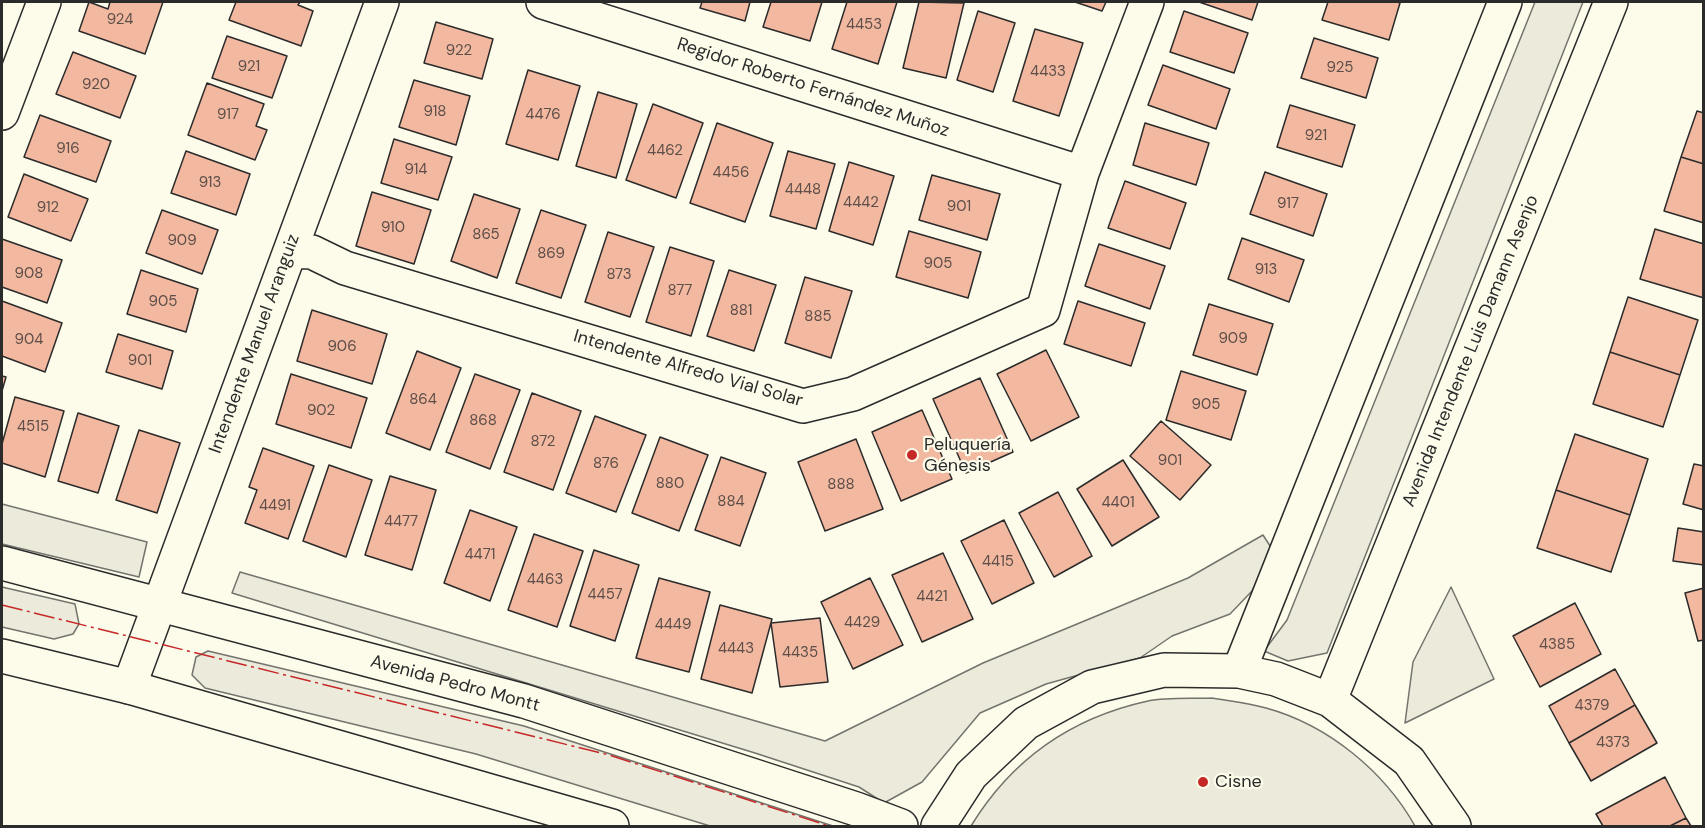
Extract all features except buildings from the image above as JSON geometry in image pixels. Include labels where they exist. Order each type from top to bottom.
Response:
[{"type":"main road","points":[[2,113],[44,2]]},
{"type":"main road","name":"Intendente Manuel Aranguiz","points":[[129,687],[382,2]]},
{"type":"main road","name":"Regidor Roberto Fernández Muñoz","points":[[543,2],[1082,173]]},
{"type":"main road","name":"Intendente Alfredo Vial Solar","points":[[290,251],[312,252],[345,268],[803,406],[853,394],[1043,310],[1082,173],[1147,2]]},
{"type":"main road","points":[[1239,671],[1505,2]]},
{"type":"main road","name":"Avenida Intendente Luis Damann Asenjo","points":[[1330,700],[1611,2]]},
{"type":"main road","name":"Avenida Pedro Montt","points":[[2,563],[524,701],[902,826]]},
{"type":"main road","points":[[2,656],[129,687],[612,826]]},
{"type":"main road","points":[[938,826],[971,775],[1026,723],[1092,687],[1164,670],[1239,671],[1276,679],[1330,700],[1409,761],[1454,826]]},
{"type":"shaded area","points":[[1535,2],[1583,2],[1327,653],[1288,661],[1264,651],[1287,620]]},
{"type":"shaded area","points":[[2,504],[147,542],[139,577],[2,544]]},
{"type":"shaded area","points":[[1263,535],[1272,549],[1252,591],[1230,614],[1172,636],[1140,658],[1046,684],[980,713],[922,782],[884,803],[859,787],[755,753],[232,593],[240,572],[825,741],[983,663],[1188,578]]},
{"type":"shaded area","points":[[2,587],[75,604],[79,624],[73,634],[54,639],[2,627]]},
{"type":"shaded area","points":[[1451,587],[1494,679],[1405,723],[1413,662]]},
{"type":"shaded area","points":[[208,651],[524,726],[833,826],[710,826],[476,754],[205,688],[192,675],[196,657]]},
{"type":"shaded area","points":[[1212,698],[1266,708],[1311,726],[1332,738],[1371,769],[1402,806],[1415,826],[971,826],[987,802],[1024,761],[1069,730],[1093,718],[1148,701]]},
{"type":"power","points":[[2,605],[609,755],[829,826]]},
{"type":"place","name":"Peluquería Génesis","points":[[912,455]]},
{"type":"place","name":"Cisne","points":[[1203,782]]}]
